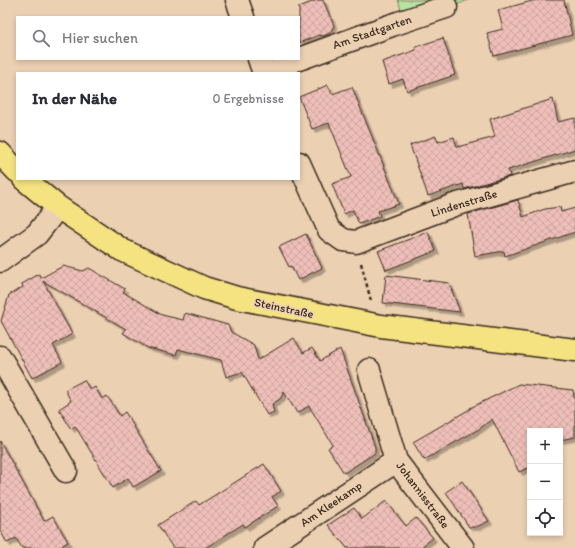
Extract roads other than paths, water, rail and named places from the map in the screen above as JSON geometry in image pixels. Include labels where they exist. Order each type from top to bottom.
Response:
[{"type":"main road","points":[[0,153],[16,170]]},
{"type":"main road","name":"Steinstraße","points":[[25,180],[58,207],[122,250],[204,288],[237,298],[381,326],[575,350]]},
{"type":"street","points":[[237,0],[243,16]]},
{"type":"street","name":"Am Stadtgarten","points":[[300,58],[446,7]]},
{"type":"street","points":[[258,60],[264,72]]},
{"type":"street","name":"Am Stadtgarten","points":[[275,72],[296,60]]},
{"type":"street","name":"Lindenstraße","points":[[300,165],[329,230],[343,240],[356,242],[454,205],[575,171]]},
{"type":"street","points":[[0,261],[37,234],[58,207]]},
{"type":"street","points":[[0,357],[66,471]]},
{"type":"street","name":"Johannisstraße","points":[[369,370],[396,461],[464,548]]},
{"type":"street","name":"Am Kleekamp","points":[[265,548],[396,461]]}]
